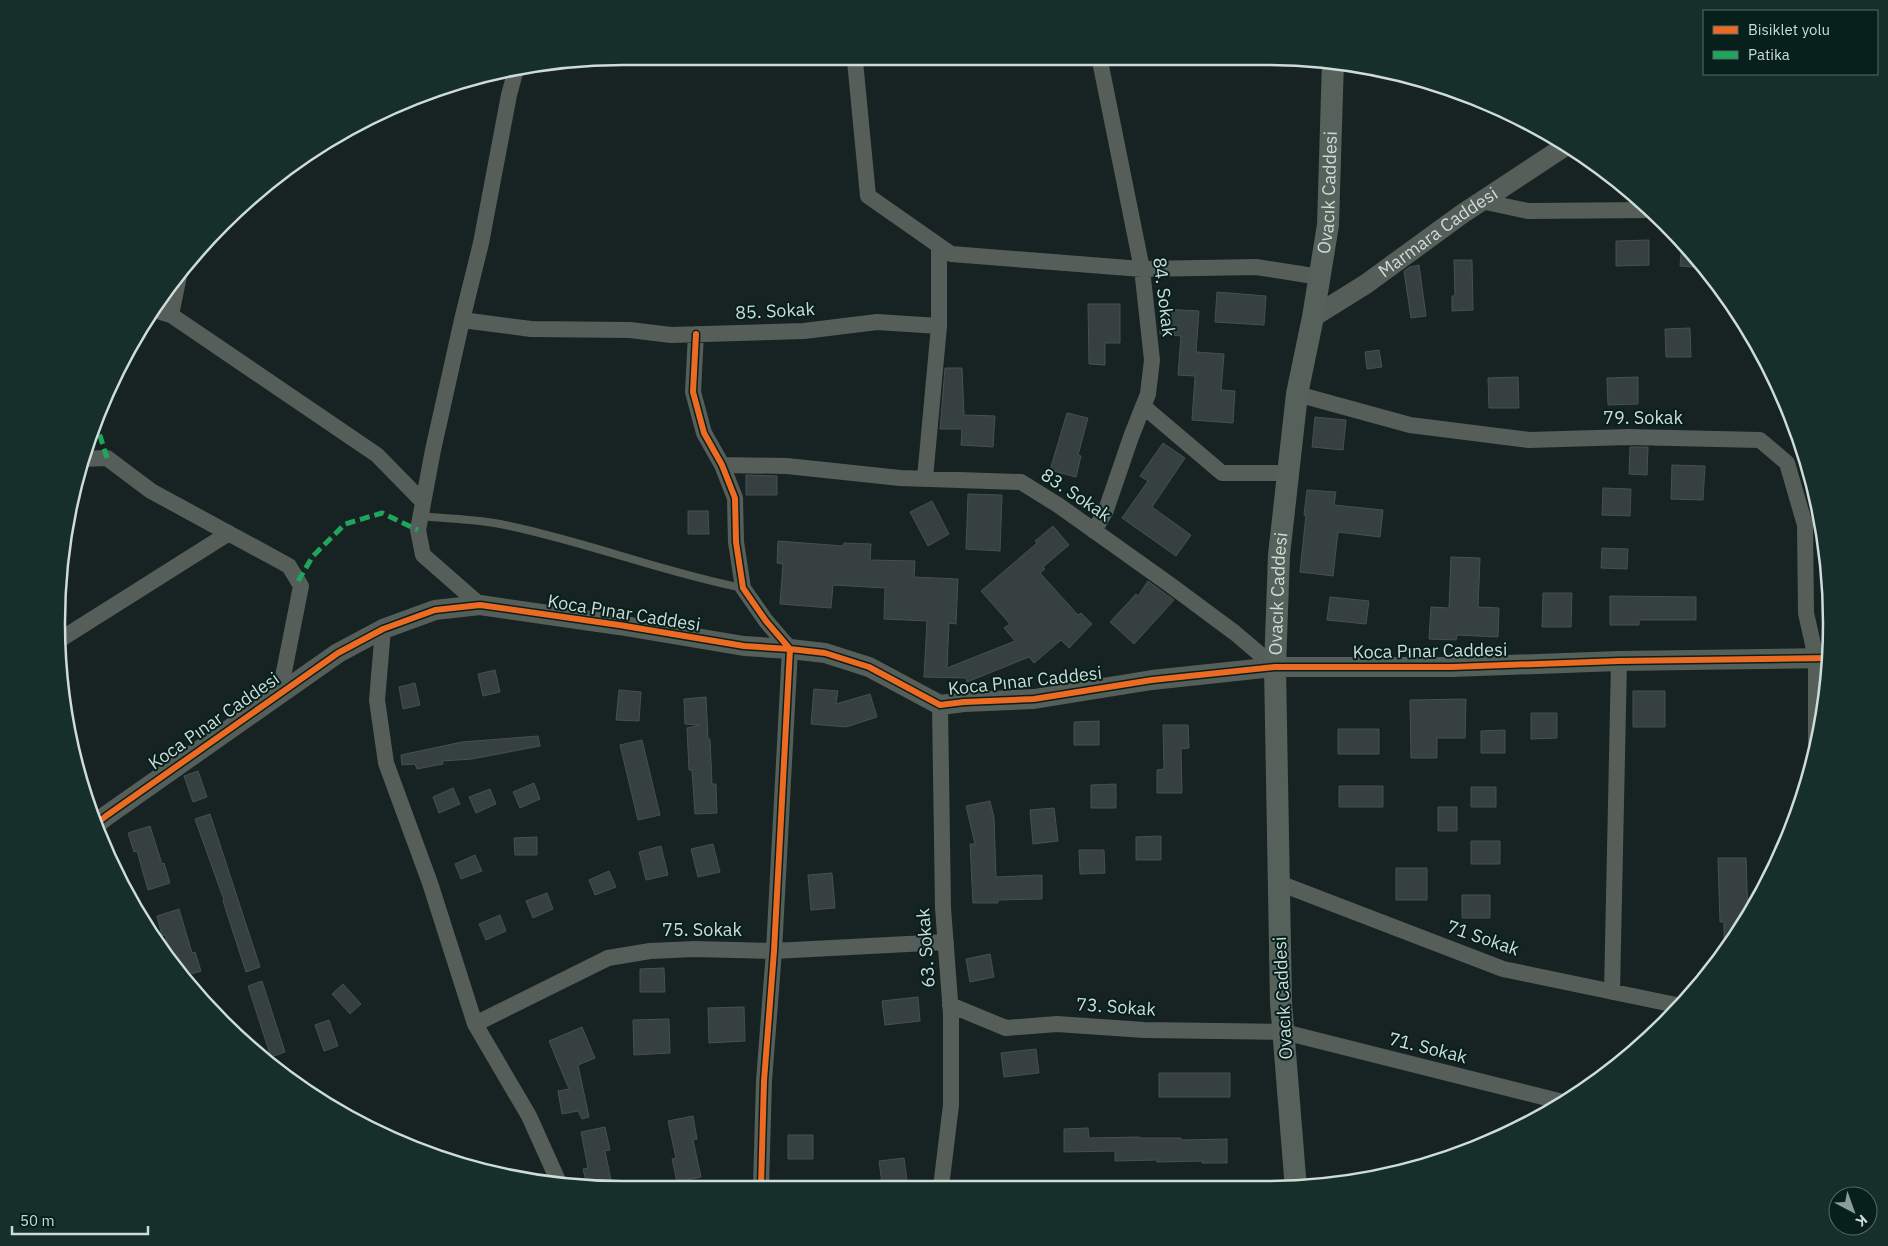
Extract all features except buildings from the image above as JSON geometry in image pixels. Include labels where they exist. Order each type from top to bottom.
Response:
[{"type":"main road","name":"Ovacık Caddesi","points":[[1295,1180],[1282,1003],[1275,667],[1279,555],[1296,394],[1313,317],[1328,225],[1333,69]]},
{"type":"street","points":[[855,65],[868,196],[951,254],[1142,269],[1256,267],[1320,277]]},
{"type":"street","name":"84. Sokak","points":[[1094,531],[1106,510],[1131,437],[1144,406],[1148,394],[1152,360],[1142,269],[1101,65]]},
{"type":"street","points":[[480,605],[423,555],[418,530],[462,320],[481,244],[514,76]]},
{"type":"street","name":"Marmara Caddesi","points":[[1313,317],[1366,284],[1481,201],[1560,150]]},
{"type":"street","points":[[1481,201],[1528,211],[1641,210]]},
{"type":"street","points":[[925,478],[938,326],[939,246]]},
{"type":"street","points":[[171,315],[177,288]]},
{"type":"street","points":[[160,312],[171,315],[377,455],[422,509]]},
{"type":"street","name":"85. Sokak","points":[[462,320],[531,329],[630,330],[670,335],[804,331],[878,322],[938,326]]},
{"type":"street","points":[[696,334],[694,392],[704,432],[722,465],[735,498],[736,542],[743,588],[766,621],[790,649],[774,951],[764,1081],[761,1181]]},
{"type":"street","name":"79. Sokak","points":[[1296,394],[1410,424],[1529,440],[1629,436],[1760,440],[1787,463],[1805,524],[1806,613],[1822,658]]},
{"type":"street","points":[[1144,406],[1222,473],[1288,473]]},
{"type":"street","points":[[90,459],[107,458],[151,491],[289,566],[301,586],[280,692]]},
{"type":"street","name":"83. Sokak","points":[[722,465],[787,466],[900,478],[1021,482],[1094,531],[1236,633],[1275,667]]},
{"type":"street","points":[[65,636],[228,533]]},
{"type":"street","name":"Koca Pınar Caddesi","points":[[101,820],[280,692],[338,653],[383,629],[435,610],[480,605],[619,625],[744,646],[825,653],[869,667],[940,705],[1034,699],[1152,680],[1275,667],[1452,667],[1619,661],[1822,658]]},
{"type":"street","points":[[383,629],[377,700],[386,763],[430,883],[475,1024],[529,1116],[556,1177]]},
{"type":"street","points":[[1612,992],[1619,661]]},
{"type":"street","name":"63. Sokak","points":[[940,705],[943,908],[950,1005],[951,1105],[942,1181]]},
{"type":"street","name":"71 Sokak","points":[[1279,883],[1503,969],[1673,1004]]},
{"type":"street","name":"75. Sokak","points":[[475,1024],[608,958],[650,951],[696,949],[774,951],[946,942]]},
{"type":"street","name":"73. Sokak","points":[[950,1005],[1006,1028],[1057,1024],[1144,1030],[1284,1032]]},
{"type":"street","name":"71. Sokak","points":[[1284,1032],[1554,1100]]},
{"type":"lane","points":[[422,509],[499,524],[743,588]]},
{"type":"marked path","points":[[99,432],[107,458]]},
{"type":"marked path","points":[[298,581],[313,556],[345,524],[382,513],[418,530]]},
{"type":"cycle path","points":[[696,334],[693,392],[704,433],[722,465],[735,498],[736,542],[743,588],[766,621],[790,649],[774,951],[764,1081],[761,1181]]},
{"type":"cycle path","points":[[101,820],[338,653],[383,629],[435,610],[480,605],[619,625],[744,646],[825,653],[869,667],[940,705],[1034,699],[1152,680],[1275,667],[1452,667],[1619,661],[1822,658]]}]
